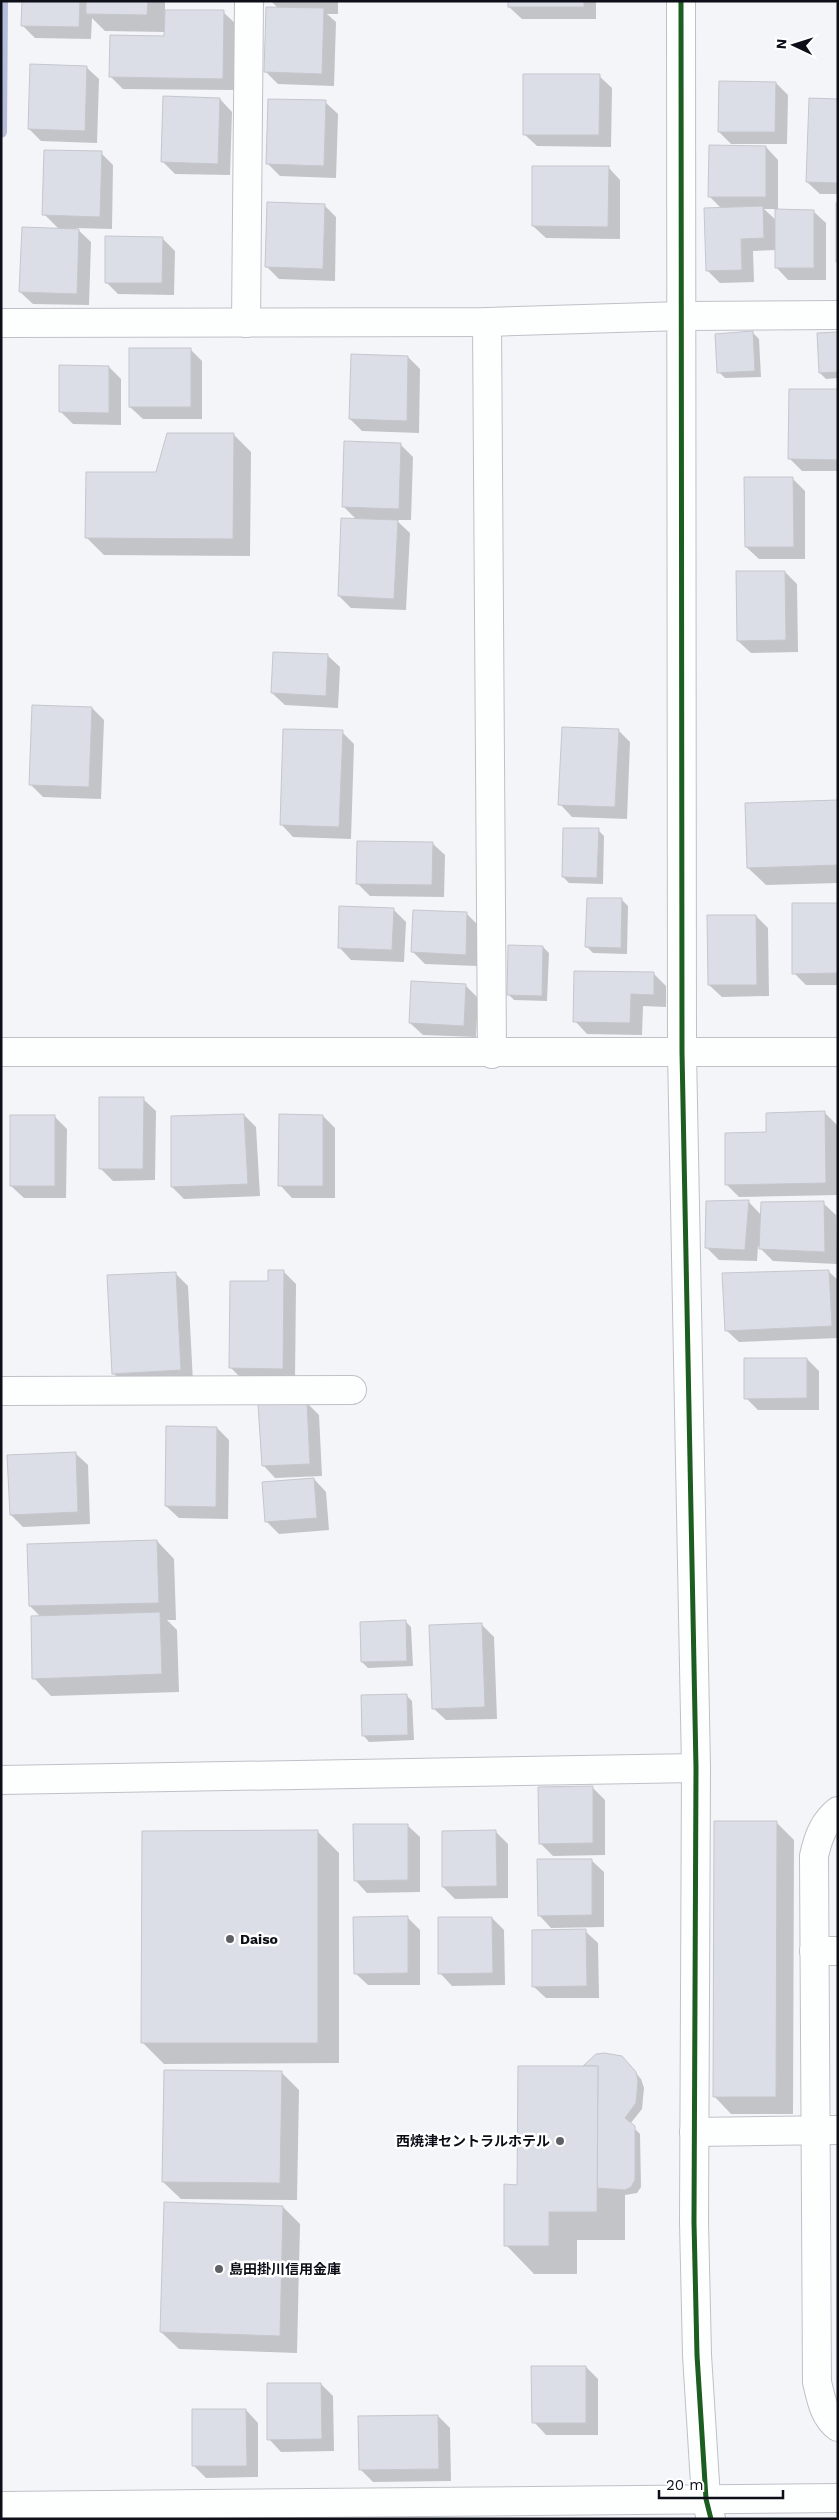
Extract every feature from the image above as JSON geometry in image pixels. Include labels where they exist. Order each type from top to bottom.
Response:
[{"type":"street","points":[[246,323],[248,1]]},
{"type":"street","points":[[682,1],[682,1052],[696,1768],[694,2132],[697,2355],[709,2509]]},
{"type":"street","points":[[1,323],[488,322],[683,316],[838,315]]},
{"type":"street","points":[[488,322],[492,1054]]},
{"type":"street","points":[[1,1052],[492,1054],[838,1052]]},
{"type":"street","points":[[1,1391],[352,1390]]},
{"type":"street","points":[[1,1780],[696,1768]]},
{"type":"street","points":[[838,1811],[828,1819],[818,1838],[814,1856],[826,1951],[827,2282],[817,2382],[822,2405],[832,2423],[838,2427]]},
{"type":"street","points":[[694,2132],[826,2130]]},
{"type":"street","points":[[1,2506],[709,2509],[838,2498]]},
{"type":"building","points":[[22,1],[80,1],[79,27],[21,26]]},
{"type":"building","points":[[86,1],[148,1],[147,15],[86,14]]},
{"type":"building","points":[[508,1],[584,1],[584,7],[508,7]]},
{"type":"building","points":[[266,7],[324,8],[322,74],[264,72]]},
{"type":"building","points":[[165,10],[224,10],[223,79],[109,77],[110,35],[164,36]]},
{"type":"building","points":[[30,64],[87,66],[85,131],[28,129]]},
{"type":"building","points":[[523,74],[600,74],[599,135],[523,135]]},
{"type":"building","points":[[719,81],[776,82],[775,132],[718,132]]},
{"type":"building","points":[[163,96],[220,98],[218,164],[161,162]]},
{"type":"building","points":[[809,98],[838,99],[838,183],[806,182]]},
{"type":"building","points":[[268,99],[326,100],[324,166],[266,164]]},
{"type":"building","points":[[709,145],[766,146],[766,197],[708,197]]},
{"type":"building","points":[[44,150],[102,151],[100,217],[42,215]]},
{"type":"building","points":[[532,166],[609,166],[608,227],[532,226]]},
{"type":"building","points":[[267,202],[325,204],[323,269],[265,267]]},
{"type":"building","points":[[836,203],[838,203],[838,262],[836,262]]},
{"type":"building","points":[[763,206],[764,238],[741,239],[742,270],[706,271],[704,208]]},
{"type":"building","points":[[775,209],[814,210],[814,268],[775,268]]},
{"type":"building","points":[[22,227],[79,229],[77,294],[19,292]]},
{"type":"building","points":[[105,236],[163,237],[162,283],[105,283]]},
{"type":"building","points":[[753,331],[755,371],[717,373],[715,334]]},
{"type":"building","points":[[838,332],[838,372],[819,373],[817,333]]},
{"type":"building","points":[[129,348],[191,348],[191,407],[129,407]]},
{"type":"building","points":[[351,354],[408,356],[407,421],[349,419]]},
{"type":"building","points":[[59,365],[109,366],[109,413],[59,412]]},
{"type":"building","points":[[789,389],[838,389],[838,460],[788,459]]},
{"type":"building","points":[[167,433],[234,433],[233,539],[85,538],[86,472],[156,472]]},
{"type":"building","points":[[344,441],[401,443],[399,509],[342,507]]},
{"type":"building","points":[[744,477],[793,477],[794,547],[745,547]]},
{"type":"building","points":[[341,518],[398,520],[394,599],[338,596]]},
{"type":"building","points":[[736,571],[785,571],[786,640],[737,641]]},
{"type":"building","points":[[273,652],[328,654],[326,696],[271,693]]},
{"type":"building","points":[[32,705],[92,707],[89,787],[29,785]]},
{"type":"building","points":[[562,727],[619,729],[615,807],[558,805]]},
{"type":"building","points":[[283,729],[343,730],[339,827],[280,825]]},
{"type":"building","points":[[838,800],[838,865],[747,868],[745,803]]},
{"type":"building","points":[[563,828],[599,828],[597,878],[562,877]]},
{"type":"building","points":[[357,841],[433,842],[432,885],[356,884]]},
{"type":"building","points":[[587,898],[622,898],[621,948],[585,947]]},
{"type":"building","points":[[792,903],[838,903],[838,973],[792,974]]},
{"type":"building","points":[[339,906],[394,908],[392,950],[338,948]]},
{"type":"building","points":[[413,910],[467,912],[466,955],[411,952]]},
{"type":"building","points":[[707,915],[756,915],[757,985],[708,985]]},
{"type":"building","points":[[508,945],[543,946],[542,996],[507,995]]},
{"type":"building","points":[[574,971],[654,972],[654,995],[631,994],[630,1023],[573,1022]]},
{"type":"building","points":[[411,981],[466,984],[464,1026],[409,1023]]},
{"type":"building","points":[[99,1097],[144,1097],[143,1169],[99,1169]]},
{"type":"building","points":[[825,1111],[826,1183],[725,1185],[725,1133],[766,1132],[766,1113]]},
{"type":"building","points":[[244,1114],[248,1184],[171,1187],[171,1116]]},
{"type":"building","points":[[279,1114],[323,1115],[323,1186],[278,1186]]},
{"type":"building","points":[[10,1115],[55,1115],[55,1186],[10,1186]]},
{"type":"building","points":[[749,1200],[745,1250],[705,1248],[706,1201]]},
{"type":"building","points":[[824,1201],[825,1252],[759,1249],[761,1202]]},
{"type":"building","points":[[268,1270],[284,1270],[283,1369],[229,1368],[230,1281],[268,1281]]},
{"type":"building","points":[[829,1270],[832,1326],[725,1331],[722,1273]]},
{"type":"building","points":[[176,1272],[181,1370],[112,1374],[107,1275]]},
{"type":"building","points":[[744,1358],[807,1358],[807,1398],[744,1399]]},
{"type":"building","points":[[307,1401],[310,1464],[262,1466],[258,1404]]},
{"type":"building","points":[[166,1426],[217,1427],[216,1507],[165,1506]]},
{"type":"building","points":[[76,1452],[78,1512],[10,1515],[7,1455]]},
{"type":"building","points":[[314,1478],[317,1518],[265,1522],[262,1482]]},
{"type":"building","points":[[157,1540],[159,1603],[29,1606],[27,1544]]},
{"type":"building","points":[[160,1612],[162,1674],[32,1679],[31,1616]]},
{"type":"building","points":[[406,1620],[407,1661],[361,1662],[360,1622]]},
{"type":"building","points":[[482,1623],[485,1707],[432,1709],[429,1625]]},
{"type":"building","points":[[407,1694],[408,1735],[362,1736],[361,1695]]},
{"type":"building","points":[[593,1786],[593,1843],[539,1844],[538,1787]]},
{"type":"building","points":[[714,1821],[777,1821],[776,2097],[713,2097]]},
{"type":"building","points":[[353,1824],[408,1824],[408,1880],[354,1881]]},
{"type":"building","points":[[318,1830],[318,2043],[141,2043],[142,1831]]},
{"type":"building","points":[[496,1830],[497,1886],[442,1887],[442,1831]]},
{"type":"building","points":[[537,1859],[592,1859],[592,1915],[538,1916]]},
{"type":"building","points":[[408,1916],[408,1973],[354,1974],[353,1917]]},
{"type":"building","points":[[438,1917],[492,1917],[493,1973],[438,1974]]},
{"type":"building","points":[[586,1929],[587,1986],[532,1987],[532,1930]]},
{"type":"building","points":[[604,2053],[622,2056],[636,2072],[638,2081],[636,2103],[625,2118],[635,2126],[635,2180],[631,2187],[625,2190],[597,2188],[598,2066],[583,2066],[596,2054]]},
{"type":"building","points":[[518,2066],[598,2066],[597,2212],[549,2212],[549,2246],[504,2246],[504,2184],[517,2185]]},
{"type":"building","points":[[164,2070],[282,2071],[280,2183],[162,2182]]},
{"type":"building","points":[[164,2202],[283,2206],[280,2336],[160,2332]]},
{"type":"building","points":[[531,2366],[586,2366],[586,2423],[532,2423]]},
{"type":"building","points":[[267,2383],[321,2383],[322,2439],[267,2440]]},
{"type":"building","points":[[192,2409],[246,2409],[247,2466],[192,2466]]},
{"type":"building","points":[[438,2415],[439,2469],[359,2470],[358,2416]]},
{"type":"waterway","points":[[1,132],[2,1]]},
{"type":"cycle path","points":[[681,1],[682,1052],[696,1768],[694,2222],[697,2355],[706,2499],[711,2519]]},
{"type":"place","name":"Daiso","points":[[230,1939]]},
{"type":"place","name":"西焼津セントラルホテル","points":[[560,2141]]},
{"type":"place","name":"島田掛川信用金庫","points":[[219,2269]]}]
